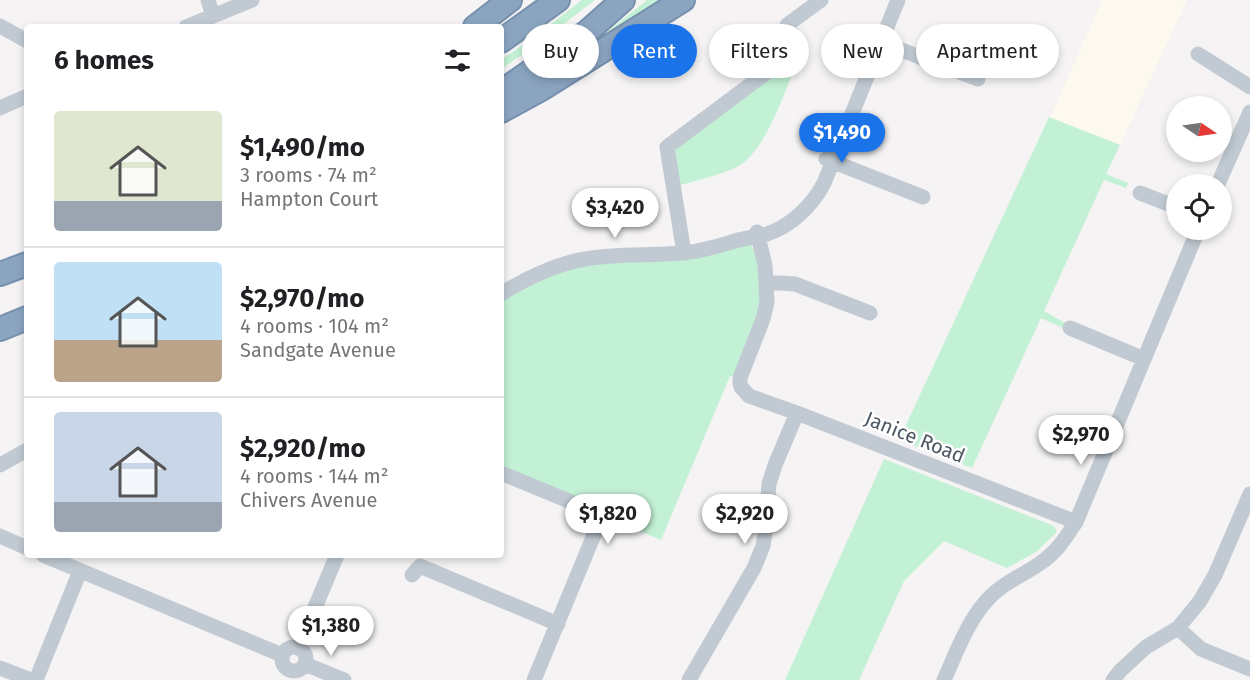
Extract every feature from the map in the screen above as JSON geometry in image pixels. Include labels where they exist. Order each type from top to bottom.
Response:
[{"type":"highway","points":[[479,24],[510,0]]},
{"type":"highway","points":[[504,39],[558,0]]},
{"type":"highway","points":[[504,90],[587,32],[623,0]]},
{"type":"highway","points":[[504,109],[543,88],[683,0]]},
{"type":"highway","points":[[0,274],[24,265]]},
{"type":"highway","points":[[0,329],[24,319]]},
{"type":"street","points":[[208,0],[213,16]]},
{"type":"street","points":[[193,24],[252,0]]},
{"type":"street","points":[[684,253],[667,147],[795,51],[798,45],[786,25],[821,0]]},
{"type":"street","points":[[882,24],[888,0]]},
{"type":"street","points":[[886,24],[898,0]]},
{"type":"street","points":[[0,26],[24,39]]},
{"type":"street","points":[[904,51],[978,79]]},
{"type":"street","points":[[1198,54],[1250,87]]},
{"type":"street","points":[[504,292],[541,273],[584,259],[684,253],[711,248],[754,235],[800,209],[822,187],[863,78]]},
{"type":"street","points":[[0,108],[24,97]]},
{"type":"street","points":[[1222,174],[1250,112]]},
{"type":"street","points":[[830,161],[923,197]]},
{"type":"street","points":[[1140,193],[1166,203]]},
{"type":"street","points":[[754,235],[766,283],[795,284],[870,313]]},
{"type":"street","points":[[944,680],[965,635],[992,595],[1012,579],[1040,564],[1063,542],[1076,522],[1194,240]]},
{"type":"street","name":"Janice Road","points":[[766,283],[765,312],[740,378],[741,387],[749,396],[1076,522]]},
{"type":"street","points":[[1070,328],[1144,359]]},
{"type":"street","points":[[689,680],[754,568],[763,546],[769,484],[797,413]]},
{"type":"street","points":[[0,465],[24,452]]},
{"type":"street","points":[[504,474],[588,509],[596,519],[596,530],[534,680]]},
{"type":"street","points":[[1113,680],[1146,647],[1178,628],[1200,601],[1246,514],[1250,494]]},
{"type":"street","points":[[0,536],[24,547]]},
{"type":"street","points":[[50,558],[282,655]]},
{"type":"street","points":[[298,648],[336,558]]},
{"type":"street","points":[[417,565],[558,624]]},
{"type":"street","points":[[36,680],[80,570]]},
{"type":"street","points":[[1178,628],[1201,649],[1250,669]]},
{"type":"street","points":[[291,647],[298,648],[305,655],[304,664],[287,675],[282,655],[291,647]]},
{"type":"street","points":[[304,664],[344,680]]},
{"type":"street","points":[[0,668],[31,680]]},
{"type":"shaded area","points":[[1102,0],[1187,0],[1120,145],[1050,118]]},
{"type":"green space","points":[[582,0],[595,0],[564,24],[551,24]]},
{"type":"green space","points":[[647,0],[671,0],[632,24],[617,24]]},
{"type":"green space","points":[[611,29],[611,37],[599,44],[599,39]]},
{"type":"green space","points":[[522,45],[522,54],[504,67],[504,58]]},
{"type":"green space","points":[[771,78],[791,78],[769,129],[752,154],[737,167],[678,186],[673,151]]},
{"type":"green space","points":[[1049,117],[1120,145],[1106,174],[1128,183],[1126,188],[1104,180],[1044,311],[1065,323],[1063,328],[1041,318],[972,468],[899,440]]},
{"type":"green space","points":[[748,237],[767,283],[740,378],[730,376],[661,540],[504,474],[504,292],[541,273]]},
{"type":"green space","points":[[884,459],[1054,526],[1057,532],[1036,552],[1007,568],[944,541],[904,581],[859,680],[785,680]]}]
